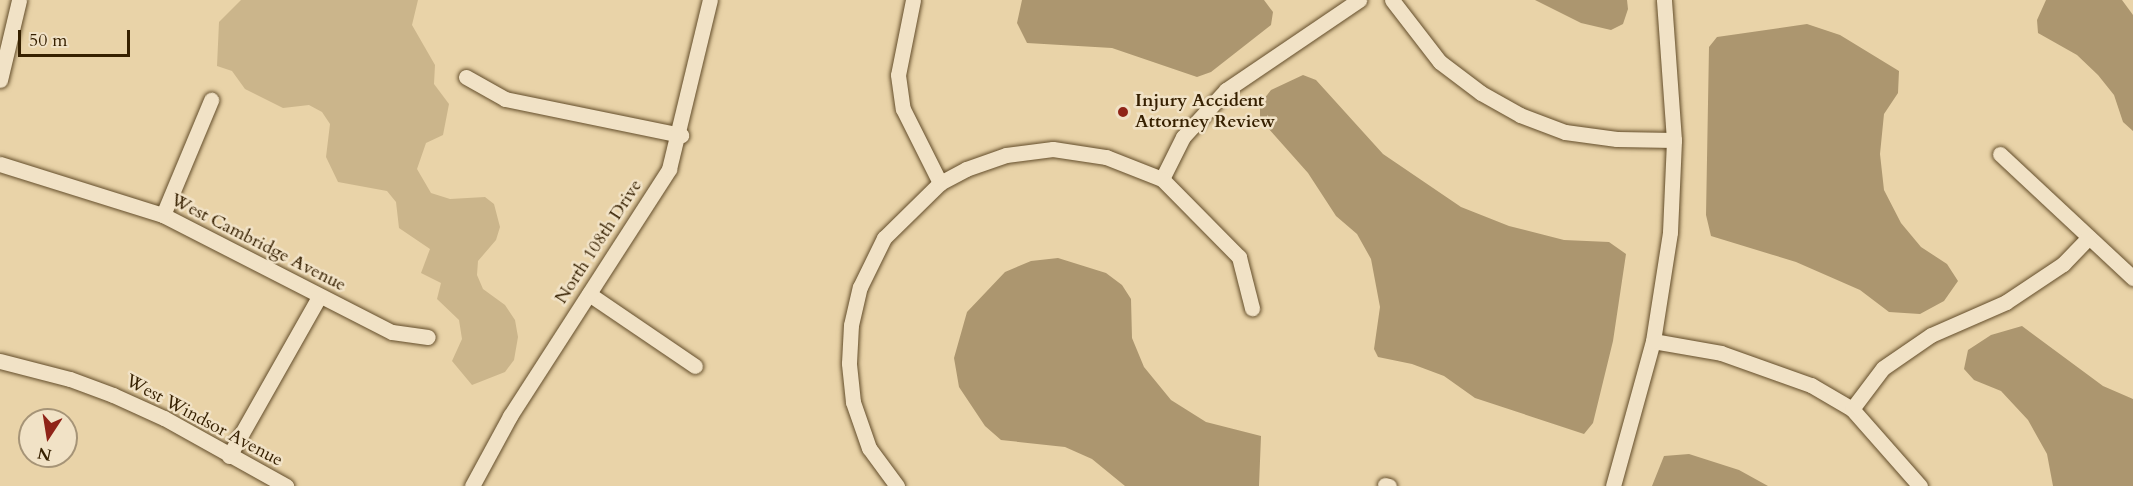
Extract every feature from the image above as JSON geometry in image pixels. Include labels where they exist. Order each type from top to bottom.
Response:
[{"type":"street","points":[[0,80],[19,0]]},
{"type":"street","name":"North 108th Drive","points":[[472,486],[589,294],[649,204],[681,135],[710,0]]},
{"type":"street","points":[[912,0],[898,75],[903,109],[940,183]]},
{"type":"street","points":[[1162,179],[1183,137],[1226,90],[1359,0]]},
{"type":"street","points":[[1392,0],[1440,62],[1481,93],[1520,115],[1565,132],[1617,139],[1674,140]]},
{"type":"street","points":[[1613,486],[1653,341],[1670,232],[1674,140],[1664,0]]},
{"type":"street","points":[[466,77],[505,99],[681,135]]},
{"type":"street","points":[[163,215],[211,100]]},
{"type":"street","points":[[891,484],[869,448],[854,402],[849,363],[851,325],[860,287],[884,238],[940,183],[1006,155],[1053,149],[1106,157],[1162,179],[1239,257],[1252,308]]},
{"type":"street","points":[[2000,154],[2133,278]]},
{"type":"street","name":"West Cambridge Avenue","points":[[0,164],[163,215],[319,297],[392,332],[428,337]]},
{"type":"street","points":[[1852,409],[1883,368],[1931,335],[2006,302],[2063,264],[2089,237]]},
{"type":"street","points":[[589,294],[695,366]]},
{"type":"street","points":[[229,456],[319,297]]},
{"type":"street","points":[[1653,341],[1721,353],[1777,370],[1852,409],[1920,486]]},
{"type":"street","name":"West Windsor Avenue","points":[[0,361],[70,379],[113,395],[286,486]]},
{"type":"shaded area","points":[[241,0],[418,0],[412,25],[435,65],[434,84],[449,104],[443,135],[426,143],[417,169],[431,193],[450,199],[485,197],[494,204],[500,227],[496,240],[478,261],[477,275],[483,289],[505,305],[515,320],[518,337],[514,360],[505,372],[472,385],[452,361],[462,339],[459,320],[437,299],[441,283],[421,273],[430,249],[399,228],[396,202],[387,191],[338,182],[326,157],[330,124],[322,112],[309,105],[283,108],[245,89],[232,71],[217,66],[219,22]]},
{"type":"shaded area","points":[[1022,0],[1264,0],[1273,12],[1271,25],[1211,72],[1197,77],[1112,48],[1027,43],[1017,23]]},
{"type":"shaded area","points":[[1535,0],[1627,0],[1628,9],[1623,24],[1611,30],[1581,23]]},
{"type":"shaded area","points":[[2046,0],[2122,0],[2133,15],[2133,131],[2123,122],[2114,95],[2098,75],[2077,55],[2038,33],[2037,20]]},
{"type":"shaded area","points":[[1807,24],[1840,35],[1899,71],[1898,93],[1884,114],[1880,154],[1884,190],[1901,223],[1921,247],[1947,264],[1958,281],[1944,301],[1920,314],[1889,312],[1860,290],[1796,262],[1711,236],[1706,215],[1709,47],[1717,37]]},
{"type":"shaded area","points":[[1303,75],[1316,80],[1383,154],[1461,207],[1509,226],[1564,240],[1609,242],[1626,254],[1613,341],[1593,423],[1584,434],[1475,398],[1444,376],[1412,364],[1378,357],[1374,349],[1380,307],[1371,259],[1357,234],[1336,216],[1308,173],[1260,119],[1260,104],[1271,90]]},
{"type":"shaded area","points":[[1058,258],[1106,273],[1122,285],[1131,299],[1132,338],[1144,367],[1171,400],[1206,422],[1261,436],[1259,486],[1125,486],[1092,459],[1065,447],[1001,440],[985,426],[959,387],[954,358],[967,312],[1005,272],[1031,261]]},
{"type":"shaded area","points":[[2022,326],[2103,386],[2133,399],[2133,486],[2053,486],[2047,454],[2028,420],[2001,391],[1974,380],[1964,369],[1968,350],[1991,335]]},
{"type":"shaded area","points":[[1689,454],[1739,470],[1768,486],[1652,486],[1664,456]]},
{"type":"place","name":"Injury Accident Attorney Review","points":[[1123,112]]}]
